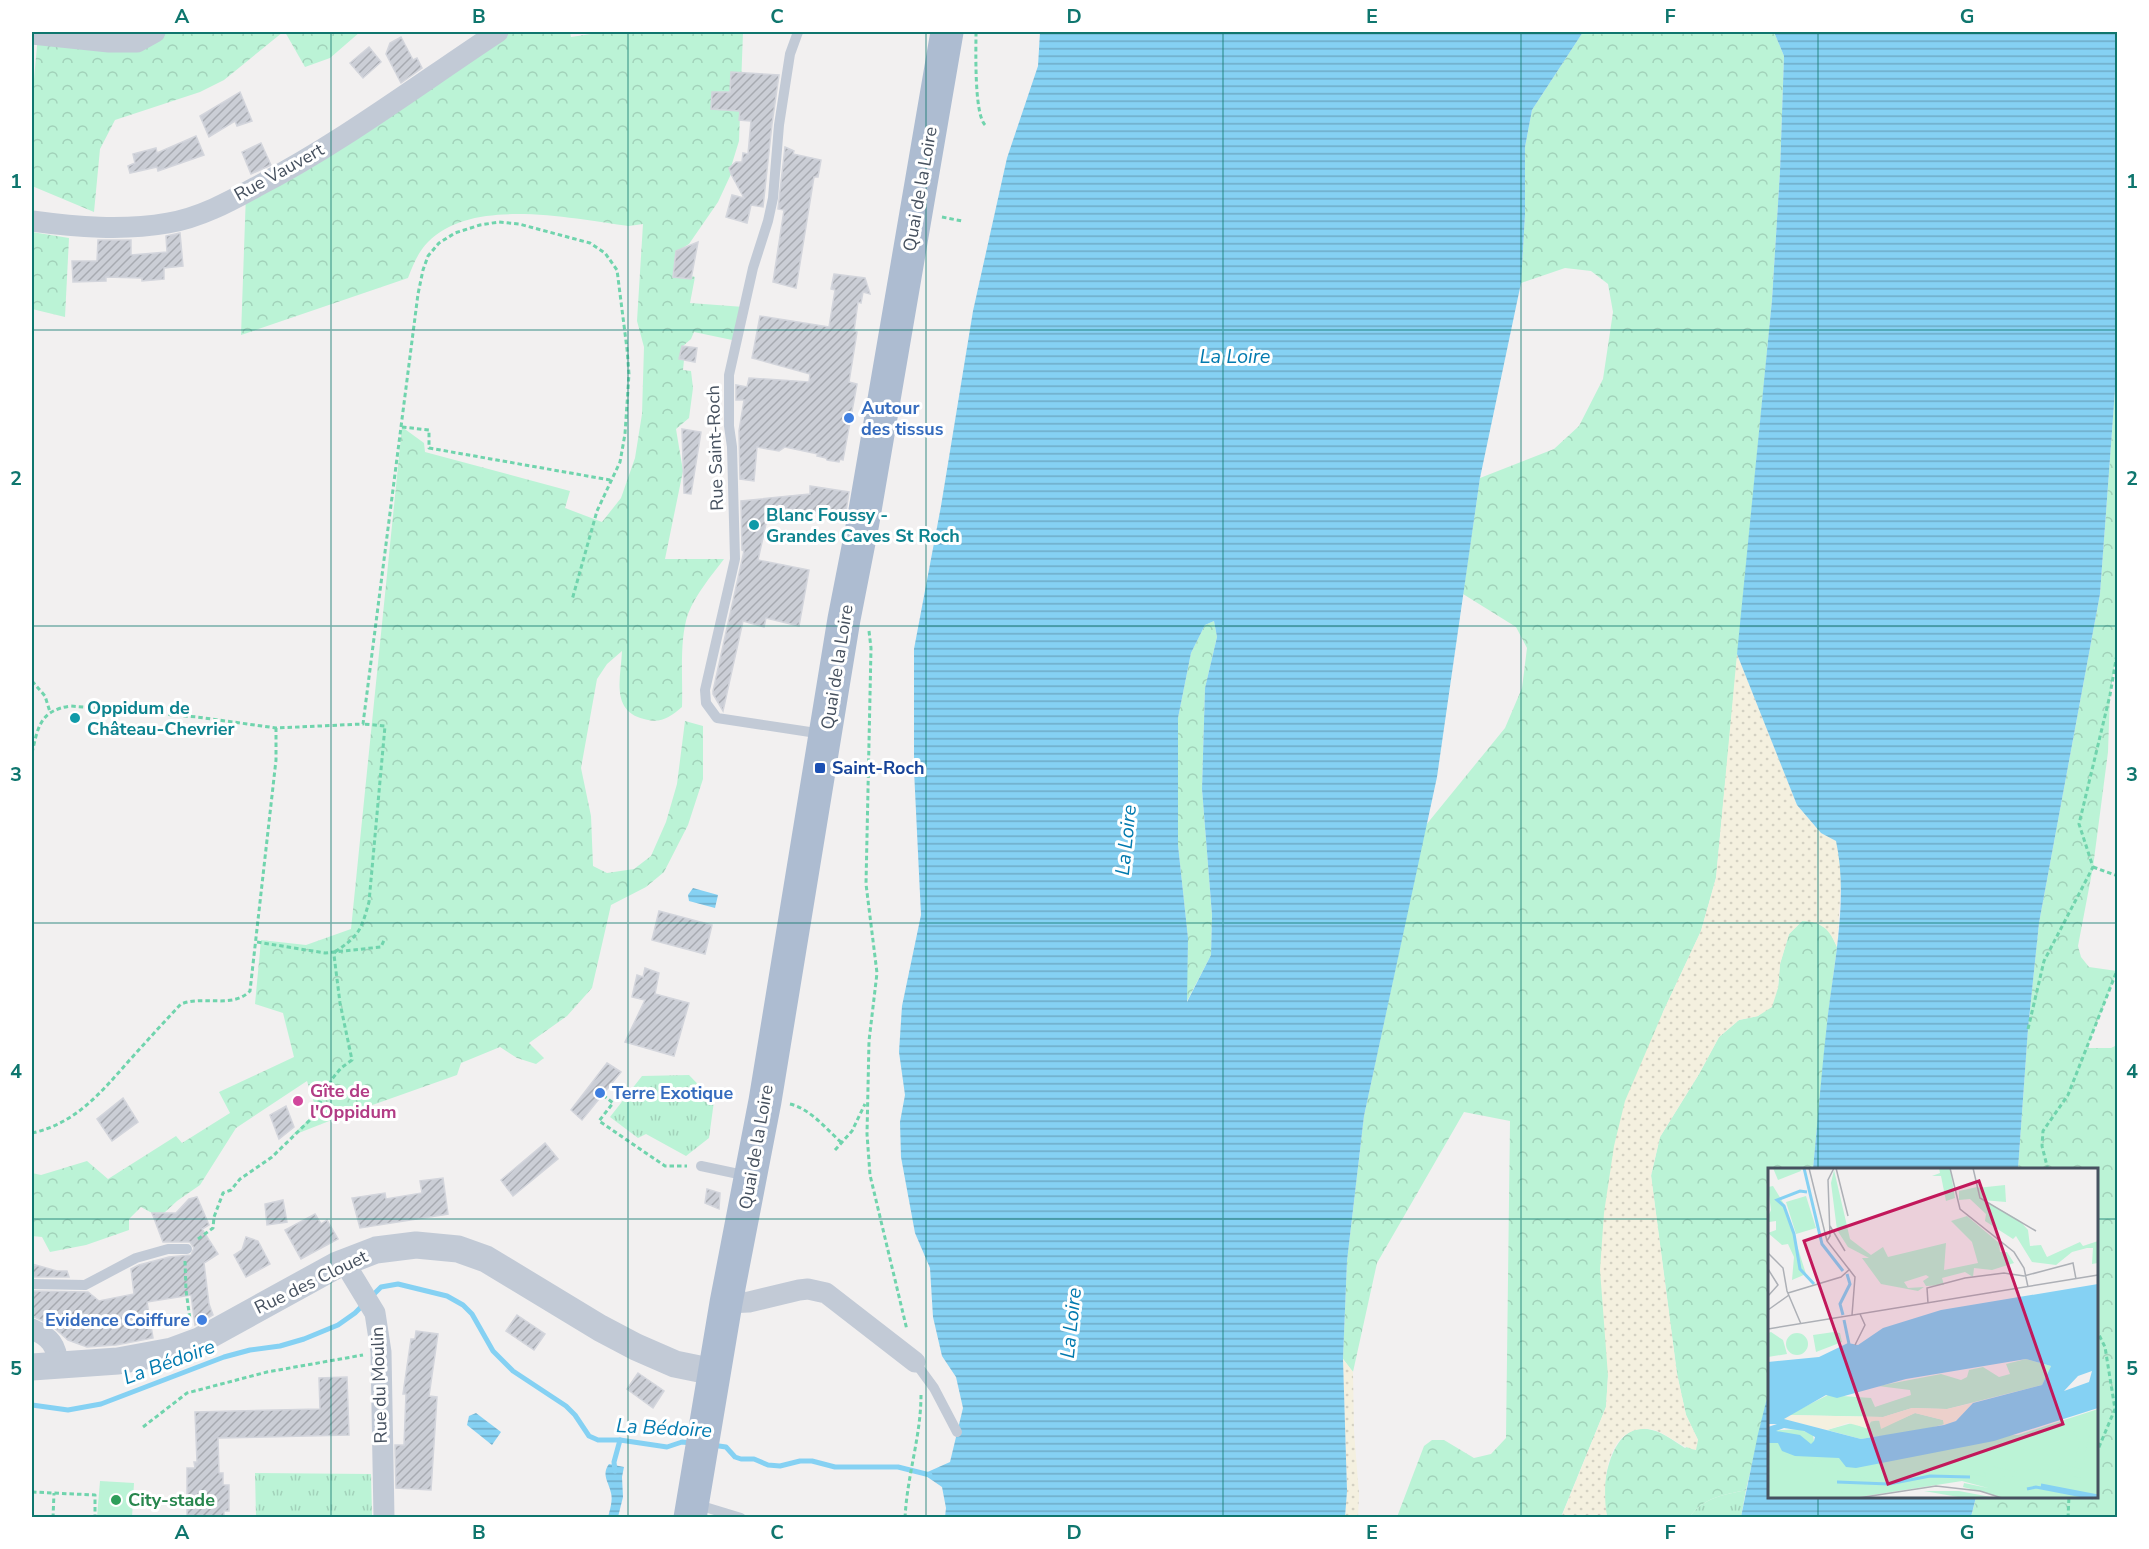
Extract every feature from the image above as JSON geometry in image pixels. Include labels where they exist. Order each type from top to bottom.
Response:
[{"type":"main road","name":"Quai de la Loire","points":[[714,1372],[751,1177],[844,619],[863,522],[947,32]]},
{"type":"main road","points":[[697,1477],[714,1372]]},
{"type":"street","points":[[32,34],[109,42],[137,42],[155,32]]},
{"type":"street","name":"Rue Vauvert","points":[[32,221],[75,227],[127,227],[169,223],[202,213],[293,168],[498,32]]},
{"type":"street","name":"Rue des Clouet","points":[[32,1367],[145,1357],[172,1351],[199,1341],[237,1318],[344,1262],[376,1250],[416,1245],[458,1249],[486,1259],[600,1328],[636,1347],[675,1364],[714,1372]]},
{"type":"street","name":"Rue du Moulin","points":[[344,1262],[375,1313],[381,1352],[384,1518]]},
{"type":"street","points":[[726,1303],[749,1302],[808,1289],[826,1293],[915,1362]]},
{"type":"street","points":[[32,1329],[42,1333],[54,1344],[58,1366]]},
{"type":"lane","name":"Rue Saint-Roch","points":[[798,32],[790,54],[779,125],[773,198],[753,268],[729,375],[735,559],[705,690],[706,703],[717,718],[826,735]]},
{"type":"lane","points":[[701,1166],[751,1177]]},
{"type":"lane","points":[[32,1284],[85,1286],[136,1258],[168,1249],[187,1249]]},
{"type":"lane","points":[[915,1362],[934,1388],[957,1431]]},
{"type":"lane","points":[[697,1477],[741,1518]]},
{"type":"path","points":[[976,32],[979,105],[982,122],[985,125]]},
{"type":"path","points":[[942,217],[962,221]]},
{"type":"path","points":[[363,724],[418,294],[423,270],[429,256],[439,243],[455,233],[480,225],[509,223],[590,243],[605,252],[617,270],[627,350],[625,434],[620,462],[597,511],[572,600]]},
{"type":"path","points":[[402,427],[429,430],[429,448],[610,480]]},
{"type":"path","points":[[869,629],[871,648],[866,884],[877,973],[869,1041],[867,1134],[870,1175],[921,1391],[905,1518]]},
{"type":"path","points":[[2028,1029],[2044,962],[2093,867],[2079,824],[2110,694],[2118,648]]},
{"type":"path","points":[[32,681],[45,696],[50,712]]},
{"type":"path","points":[[32,753],[42,719],[57,708],[82,706],[248,723],[276,728],[363,724],[385,726],[369,902],[361,929],[353,940],[335,952],[334,956],[340,1003],[352,1060],[332,1079],[312,1118],[272,1157],[240,1179],[231,1190],[223,1193],[214,1217],[213,1228],[194,1241],[187,1249],[185,1278],[188,1308],[192,1329],[199,1341]]},
{"type":"path","points":[[32,1133],[57,1125],[74,1116],[93,1101],[181,1004],[190,1000],[204,999],[235,1001],[250,991],[276,760],[276,728]]},
{"type":"path","points":[[2093,867],[2118,876]]},
{"type":"path","points":[[256,942],[314,952],[335,952],[381,947],[385,938]]},
{"type":"path","points":[[2048,1168],[2042,1146],[2043,1131],[2068,1095],[2118,968]]},
{"type":"path","points":[[603,1095],[613,1103],[600,1121],[665,1166],[701,1166]]},
{"type":"path","points":[[835,1150],[852,1131],[867,1101]]},
{"type":"path","points":[[794,1105],[811,1115],[842,1143]]},
{"type":"path","points":[[2098,1331],[2105,1347],[2115,1409],[2098,1452]]},
{"type":"path","points":[[143,1427],[186,1393],[267,1372],[381,1352]]},
{"type":"path","points":[[32,1492],[95,1496],[94,1518]]},
{"type":"path","points":[[52,1518],[54,1494]]},
{"type":"path","points":[[2068,1518],[2069,1498]]},
{"type":"green space","points":[[283,32],[224,80],[200,92],[115,120],[100,149],[94,212],[32,186],[32,101],[38,35]]},
{"type":"green space","points":[[285,32],[360,32],[330,58],[305,67]]},
{"type":"green space","points":[[498,32],[570,32],[571,37],[604,32],[743,32],[739,141],[731,174],[718,202],[689,244],[675,256],[673,276],[683,274],[695,277],[690,303],[744,307],[737,341],[694,332],[691,339],[683,346],[679,359],[684,360],[683,370],[691,371],[693,388],[689,418],[676,429],[683,471],[665,559],[724,559],[699,592],[685,624],[682,647],[682,707],[668,717],[655,721],[633,715],[626,709],[620,692],[622,651],[607,664],[597,679],[581,768],[591,816],[593,866],[607,873],[634,869],[651,856],[666,822],[677,784],[685,721],[703,726],[703,779],[688,825],[664,872],[646,887],[611,905],[592,988],[567,1016],[529,1043],[544,1058],[536,1064],[517,1058],[500,1047],[461,1063],[457,1075],[291,1136],[317,1112],[307,1081],[236,1128],[200,1185],[164,1213],[152,1213],[141,1207],[129,1219],[129,1230],[86,1245],[50,1252],[42,1237],[32,1236],[32,1173],[41,1175],[87,1161],[108,1179],[176,1136],[182,1143],[230,1113],[219,1092],[294,1057],[283,1013],[255,1004],[261,940],[306,945],[351,929],[402,427],[424,443],[425,452],[570,491],[565,508],[602,522],[621,498],[635,458],[642,414],[644,347],[637,321],[643,224],[629,226],[524,214],[470,219],[447,228],[428,242],[419,254],[408,278],[241,335],[246,193]]},
{"type":"green space","points":[[1583,32],[1774,32],[1784,56],[1772,300],[1716,878],[1701,931],[1663,1012],[1608,1376],[1606,1407],[1561,1517],[1397,1517],[1424,1446],[1432,1440],[1444,1440],[1474,1458],[1491,1454],[1506,1438],[1510,1121],[1464,1112],[1377,1263],[1353,1372],[1343,1359],[1347,1261],[1364,1116],[1426,825],[1505,728],[1522,688],[1527,648],[1516,627],[1463,594],[1480,478],[1554,449],[1579,426],[1603,379],[1613,312],[1608,284],[1591,271],[1565,268],[1521,283],[1525,215],[1525,147],[1532,110]]},
{"type":"green space","points":[[32,232],[69,238],[65,317],[32,309]]},
{"type":"green space","points":[[2117,375],[2117,648],[2110,694],[2108,752],[2093,867],[2078,946],[2081,957],[2089,967],[2117,971],[2087,1048],[2111,1048],[2117,1045],[2117,1517],[1971,1518],[1976,1498],[2098,1498],[2098,1168],[2018,1168],[2028,1029],[2039,923],[2100,594]]},
{"type":"green space","points":[[1214,621],[1217,637],[1205,688],[1202,789],[1212,915],[1211,955],[1186,1003],[1188,938],[1178,845],[1178,718],[1191,653],[1205,625]]},
{"type":"green space","points":[[1802,921],[1813,921],[1829,930],[1837,947],[1813,1168],[1768,1168],[1768,1394],[1746,1490],[1707,1501],[1689,1518],[1607,1517],[1604,1494],[1610,1460],[1621,1439],[1629,1432],[1640,1429],[1652,1430],[1665,1435],[1685,1448],[1698,1440],[1686,1415],[1677,1374],[1651,1176],[1660,1137],[1719,1037],[1739,1020],[1758,1016],[1778,988],[1780,964],[1789,934]]},
{"type":"green space","points":[[689,1075],[714,1101],[709,1138],[686,1156],[646,1134],[638,1138],[610,1117],[642,1076]]},
{"type":"green space","points":[[255,1473],[371,1474],[372,1515],[256,1517]]},
{"type":"green space","name":"City-stade","points":[[100,1481],[134,1483],[132,1517],[97,1517]]},
{"type":"green space","points":[[1746,1490],[1741,1517],[1689,1518],[1707,1501]]},
{"type":"sand","points":[[1737,654],[1797,805],[1821,833],[1837,841],[1842,866],[1837,947],[1828,931],[1815,923],[1802,921],[1789,934],[1780,964],[1778,988],[1772,1007],[1758,1016],[1739,1020],[1719,1037],[1660,1137],[1651,1175],[1677,1374],[1686,1415],[1698,1440],[1696,1450],[1683,1446],[1655,1430],[1634,1430],[1623,1437],[1615,1447],[1609,1461],[1605,1490],[1607,1517],[1561,1518],[1606,1407],[1608,1376],[1600,1270],[1604,1213],[1614,1146],[1625,1101],[1701,931],[1716,878]]},
{"type":"sand","points":[[1343,1359],[1353,1372],[1358,1517],[1345,1517],[1347,1491]]},
{"type":"water","name":"La Loire","points":[[1040,32],[1583,32],[1532,110],[1525,147],[1525,215],[1521,283],[1480,478],[1437,777],[1364,1116],[1347,1261],[1343,1359],[1347,1491],[1345,1517],[945,1517],[946,1508],[942,1487],[923,1474],[950,1462],[963,1408],[956,1377],[942,1356],[933,1317],[930,1268],[915,1233],[901,1157],[900,1122],[905,1095],[899,1052],[902,1006],[921,915],[914,770],[914,649],[941,506],[973,311],[1007,158],[1038,66]],"holes":[[[1214,621],[1217,637],[1205,688],[1202,789],[1212,915],[1211,955],[1187,1002],[1188,938],[1178,845],[1178,718],[1191,653],[1205,625]]]},
{"type":"water","points":[[1774,32],[2117,32],[2116,377],[2100,594],[2039,923],[2028,1029],[2018,1168],[1813,1168],[1841,905],[1836,841],[1821,833],[1797,805],[1737,654],[1772,300],[1784,56]]},
{"type":"water","points":[[693,888],[718,895],[715,908],[689,901],[688,895]]},
{"type":"water","points":[[1768,1394],[1768,1498],[1976,1498],[1971,1517],[1741,1517]]},
{"type":"water","points":[[476,1413],[501,1432],[492,1445],[467,1425],[469,1416]]},
{"type":"water","points":[[609,1464],[624,1467],[623,1497],[618,1517],[608,1517],[612,1499],[606,1475]]},
{"type":"building","points":[[401,37],[413,60],[417,58],[422,68],[401,83],[386,54],[390,43]]},
{"type":"building","points":[[369,47],[381,62],[363,78],[350,63]]},
{"type":"building","points":[[731,72],[779,75],[763,207],[751,205],[747,223],[726,217],[732,195],[744,198],[729,168],[736,162],[742,162],[743,153],[748,154],[751,121],[739,120],[740,111],[711,109],[712,92],[730,92]]},
{"type":"building","points":[[240,92],[252,121],[237,126],[235,121],[209,137],[200,116]]},
{"type":"building","points":[[196,136],[204,155],[158,171],[157,167],[130,173],[128,166],[135,163],[133,154],[156,148],[157,153]]},
{"type":"building","points":[[261,143],[271,165],[251,174],[242,152]]},
{"type":"building","points":[[785,147],[794,151],[793,154],[821,160],[818,177],[814,177],[796,288],[773,282],[784,210],[778,209]]},
{"type":"building","points":[[180,233],[183,266],[164,268],[164,279],[142,281],[142,278],[106,277],[106,281],[73,282],[72,261],[97,261],[98,240],[131,240],[131,255],[167,252],[166,236]]},
{"type":"building","points":[[698,242],[691,279],[673,277],[676,251]]},
{"type":"building","points":[[834,274],[865,278],[870,294],[863,292],[861,303],[858,302],[854,331],[857,332],[849,382],[857,384],[843,460],[840,459],[839,462],[827,460],[817,456],[818,454],[785,447],[779,451],[757,447],[754,481],[740,479],[739,431],[744,400],[736,400],[736,385],[747,387],[749,378],[809,382],[810,374],[752,358],[760,316],[829,327],[835,290],[831,289]]},
{"type":"building","points":[[682,346],[697,348],[695,362],[679,359]]},
{"type":"building","points":[[682,429],[701,432],[691,494],[684,493]]},
{"type":"building","points":[[810,486],[849,492],[845,518],[770,506],[758,560],[809,570],[799,626],[766,618],[764,627],[743,621],[723,711],[713,691],[744,551],[742,550],[741,501],[810,494]]},
{"type":"building","points":[[659,911],[712,925],[705,954],[652,940]]},
{"type":"building","points":[[645,968],[659,973],[655,994],[689,1003],[674,1056],[625,1042],[645,1000],[632,997],[637,975],[643,977]]},
{"type":"building","points":[[607,1063],[621,1072],[582,1120],[571,1110]]},
{"type":"building","points":[[123,1098],[138,1122],[112,1141],[97,1119]]},
{"type":"building","points":[[286,1106],[294,1127],[279,1139],[270,1115]]},
{"type":"building","points":[[545,1143],[558,1159],[513,1196],[501,1180]]},
{"type":"building","points":[[443,1178],[448,1214],[360,1228],[352,1198],[385,1193],[386,1199],[422,1193],[420,1181]]},
{"type":"building","points":[[707,1189],[720,1193],[719,1209],[705,1203]]},
{"type":"building","points":[[197,1197],[209,1225],[202,1229],[218,1254],[204,1263],[209,1304],[213,1315],[195,1325],[191,1295],[147,1302],[153,1338],[116,1345],[87,1347],[68,1340],[50,1324],[32,1316],[32,1291],[88,1292],[99,1301],[134,1294],[131,1269],[169,1257],[191,1255],[194,1248],[190,1242],[163,1242],[152,1213],[176,1213],[189,1199]]},
{"type":"building","points":[[283,1200],[287,1222],[267,1225],[265,1204]]},
{"type":"building","points":[[315,1214],[321,1224],[327,1220],[338,1239],[301,1259],[285,1230]]},
{"type":"building","points":[[246,1237],[258,1241],[270,1264],[246,1277],[234,1255],[242,1250]]},
{"type":"building","points":[[32,1264],[57,1271],[67,1271],[69,1277],[32,1277]]},
{"type":"building","points":[[517,1315],[545,1334],[534,1350],[506,1331]]},
{"type":"building","points":[[416,1331],[438,1334],[429,1396],[437,1397],[431,1490],[396,1488],[395,1445],[404,1445],[406,1394],[403,1394],[411,1339],[415,1339]]},
{"type":"building","points":[[638,1373],[664,1391],[653,1408],[627,1389]]},
{"type":"building","points":[[347,1377],[349,1435],[218,1438],[219,1473],[223,1473],[223,1485],[229,1485],[229,1511],[224,1511],[224,1518],[187,1518],[187,1468],[195,1468],[194,1462],[197,1462],[195,1412],[320,1409],[319,1378]]},
{"type":"waterway","name":"La Bédoire","points":[[371,1297],[381,1287],[398,1284],[447,1296],[463,1305],[472,1314],[493,1351],[513,1371],[566,1406],[589,1436],[598,1440],[620,1440],[667,1447],[682,1442],[691,1443]]},
{"type":"waterway","name":"La Bédoire","points":[[32,1405],[68,1410],[101,1404],[224,1357],[304,1339],[338,1325],[364,1304]]},
{"type":"waterway","points":[[615,1471],[614,1462],[620,1440]]},
{"type":"waterway","name":"La Bédoire","points":[[712,1445],[726,1447],[735,1457],[754,1459],[768,1465],[780,1466],[800,1461],[812,1461],[835,1467],[898,1467],[930,1475]]},
{"type":"place","name":"Autour des tissus","points":[[849,418]]},
{"type":"place","name":"Blanc Foussy - Grandes Caves St Roch","points":[[754,525]]},
{"type":"place","name":"Oppidum de Château-Chevrier","points":[[75,718]]},
{"type":"place","name":"Saint-Roch","points":[[820,768]]},
{"type":"place","name":"Terre Exotique","points":[[600,1093]]},
{"type":"place","name":"Gîte de l'Oppidum","points":[[298,1101]]},
{"type":"place","name":"Evidence Coiffure","points":[[202,1320]]},
{"type":"place","name":"City-stade","points":[[116,1500]]}]
